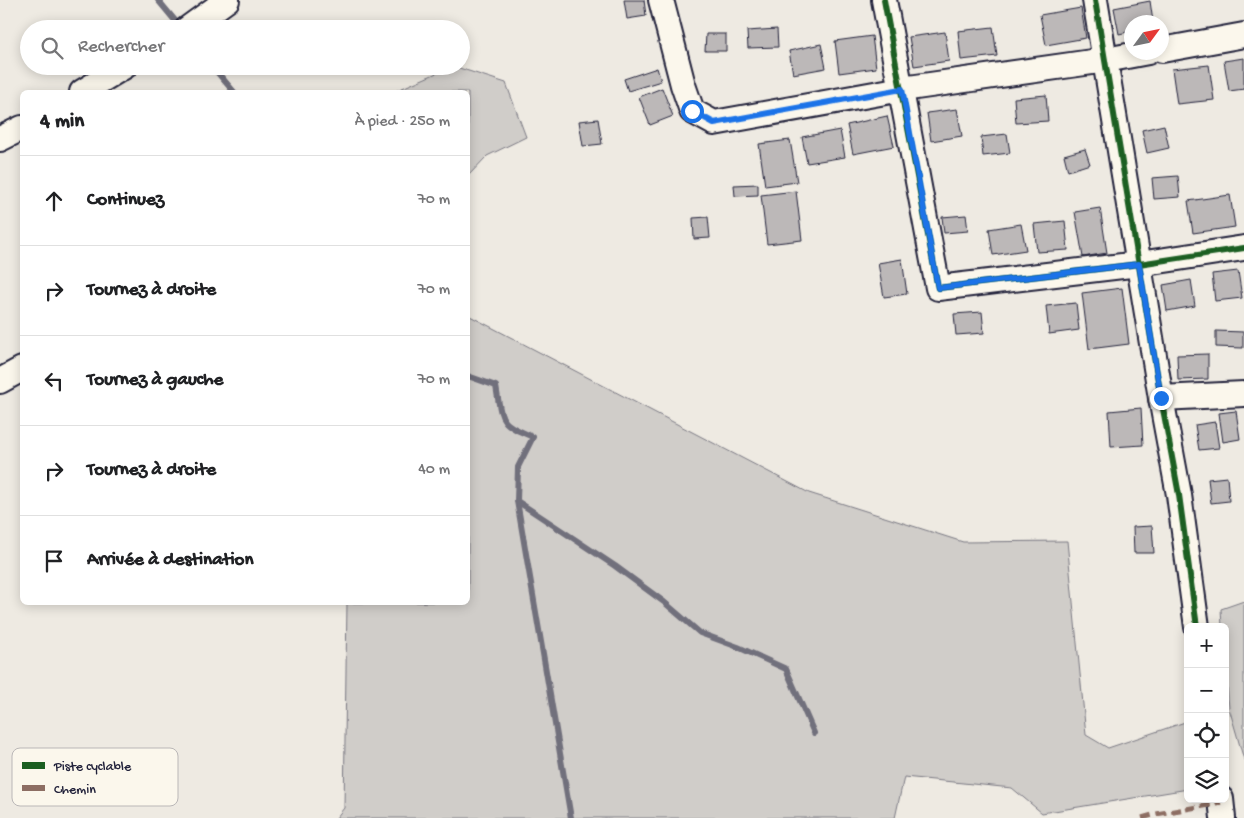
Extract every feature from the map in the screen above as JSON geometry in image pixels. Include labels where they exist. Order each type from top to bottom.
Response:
[{"type":"street","points":[[199,20],[227,0]]},
{"type":"street","points":[[661,0],[683,85],[692,111],[714,123],[902,89],[1124,57]]},
{"type":"street","points":[[884,0],[938,288],[1139,264],[1244,248]]},
{"type":"street","points":[[1095,0],[1161,398],[1179,495],[1196,623]]},
{"type":"street","points":[[1169,49],[1244,35]]},
{"type":"street","points":[[85,90],[110,75]]},
{"type":"street","points":[[0,139],[20,129]]},
{"type":"street","points":[[0,381],[20,370]]},
{"type":"street","points":[[1161,398],[1244,394]]},
{"type":"street","points":[[1221,803],[1223,818]]},
{"type":"shaded area","points":[[470,71],[506,83],[526,137],[487,156],[470,174],[470,90],[398,90],[432,75],[470,75]]},
{"type":"shaded area","points":[[470,316],[809,493],[963,542],[1067,541],[1086,735],[1108,748],[1184,722],[1184,790],[1042,813],[1012,788],[904,777],[895,818],[336,818],[344,808],[347,605],[470,605]]},
{"type":"shaded area","points":[[1244,601],[1244,760],[1229,708],[1229,623],[1222,623],[1221,609]]},
{"type":"building","points":[[624,0],[644,0],[646,16],[627,19]]},
{"type":"building","points":[[1150,1],[1152,15],[1124,15],[1124,33],[1119,34],[1114,8]]},
{"type":"building","points":[[1081,8],[1086,38],[1046,45],[1040,15]]},
{"type":"building","points":[[993,27],[997,56],[961,60],[958,31]]},
{"type":"building","points":[[777,29],[778,47],[748,48],[747,31]]},
{"type":"building","points":[[945,32],[949,61],[914,66],[909,37]]},
{"type":"building","points":[[706,34],[726,34],[726,51],[705,51]]},
{"type":"building","points":[[872,36],[876,68],[839,73],[835,41]]},
{"type":"building","points":[[821,44],[826,68],[793,74],[789,51]]},
{"type":"building","points":[[1244,58],[1244,89],[1229,91],[1224,61]]},
{"type":"building","points":[[1209,65],[1214,100],[1177,104],[1172,69]]},
{"type":"building","points":[[657,68],[661,81],[628,91],[624,79]]},
{"type":"building","points":[[662,88],[673,116],[650,125],[639,97]]},
{"type":"building","points":[[1046,95],[1048,121],[1016,123],[1014,98]]},
{"type":"building","points":[[957,109],[962,136],[931,141],[927,113]]},
{"type":"building","points":[[887,116],[894,146],[853,154],[847,125]]},
{"type":"building","points":[[598,119],[602,144],[583,146],[579,121]]},
{"type":"building","points":[[1164,125],[1169,148],[1147,153],[1142,130]]},
{"type":"building","points":[[840,130],[845,157],[807,163],[802,137]]},
{"type":"building","points":[[1007,134],[1010,153],[983,156],[981,137]]},
{"type":"building","points":[[790,140],[797,182],[765,186],[759,144]]},
{"type":"building","points":[[1085,149],[1090,164],[1068,171],[1064,155]]},
{"type":"building","points":[[1178,176],[1180,197],[1154,199],[1152,178]]},
{"type":"building","points":[[758,184],[758,195],[735,196],[734,185]]},
{"type":"building","points":[[796,191],[802,240],[767,244],[761,195]]},
{"type":"building","points":[[1230,195],[1235,227],[1193,233],[1188,201]]},
{"type":"building","points":[[1100,208],[1107,253],[1083,257],[1075,212]]},
{"type":"building","points":[[966,215],[968,231],[944,233],[942,217]]},
{"type":"building","points":[[708,217],[710,238],[694,239],[693,218]]},
{"type":"building","points":[[1065,221],[1068,250],[1037,252],[1034,224]]},
{"type":"building","points":[[1021,224],[1026,250],[993,255],[989,229]]},
{"type":"building","points":[[902,259],[907,294],[884,297],[878,263]]},
{"type":"building","points":[[1238,271],[1242,298],[1215,301],[1212,274]]},
{"type":"building","points":[[1191,280],[1195,306],[1167,311],[1163,285]]},
{"type":"building","points":[[1122,288],[1129,344],[1089,349],[1082,293]]},
{"type":"building","points":[[1076,303],[1079,330],[1049,334],[1046,306]]},
{"type":"building","points":[[982,312],[984,333],[956,335],[954,314]]},
{"type":"building","points":[[1216,331],[1243,332],[1243,348],[1216,347]]},
{"type":"building","points":[[1208,354],[1208,379],[1178,380],[1177,355]]},
{"type":"building","points":[[1141,408],[1143,445],[1111,447],[1109,411]]},
{"type":"building","points":[[1236,411],[1240,439],[1223,442],[1219,413]]},
{"type":"building","points":[[1215,422],[1219,448],[1199,450],[1195,425]]},
{"type":"building","points":[[1227,477],[1229,501],[1211,503],[1208,479]]},
{"type":"building","points":[[1152,526],[1154,553],[1134,553],[1133,527]]},
{"type":"waterway","points":[[158,0],[175,20]]},
{"type":"waterway","points":[[220,75],[232,90]]},
{"type":"waterway","points":[[470,377],[496,386],[501,414],[504,420],[514,428],[533,437],[518,467],[517,501],[615,566],[664,602],[700,633],[738,647],[786,669],[814,733]]},
{"type":"waterway","points":[[517,501],[571,818]]},
{"type":"marked path","points":[[1142,818],[1221,803]]},
{"type":"cycle path","points":[[884,0],[938,288],[1139,264],[1244,248]]},
{"type":"cycle path","points":[[1095,0],[1161,398],[1179,495],[1196,623]]},
{"type":"route","points":[[692,111],[714,123],[902,89],[938,288],[1139,264],[1161,398]]}]
